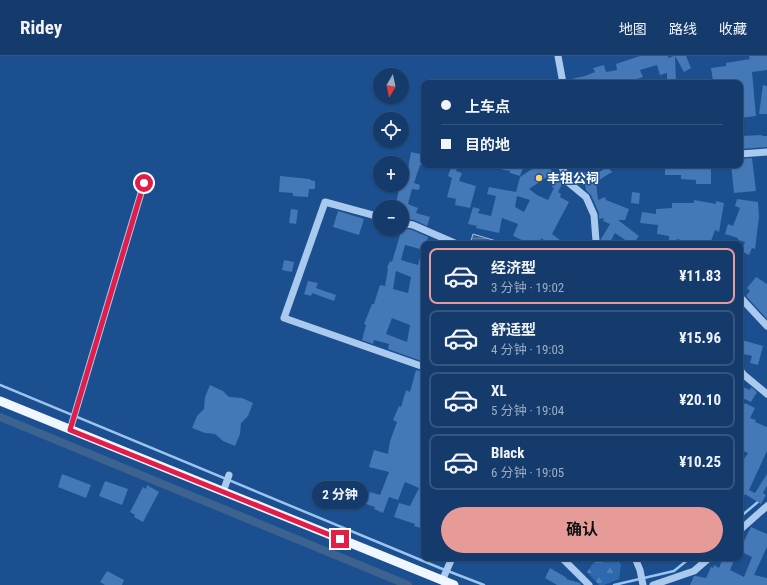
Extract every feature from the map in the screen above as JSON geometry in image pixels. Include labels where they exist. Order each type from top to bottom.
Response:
[{"type":"main road","points":[[0,402],[72,425],[444,578],[454,585]]},
{"type":"street","points":[[558,56],[562,80]]},
{"type":"street","points":[[743,154],[767,152]]},
{"type":"street","points":[[562,168],[569,183],[586,196],[594,215],[596,241]]},
{"type":"street","points":[[72,425],[144,183]]},
{"type":"street","points":[[373,215],[325,202],[284,318],[421,366]]},
{"type":"street","points":[[409,224],[451,241]]},
{"type":"street","points":[[743,300],[767,326]]},
{"type":"street","points":[[743,374],[767,394]]},
{"type":"street","points":[[224,488],[229,475]]},
{"type":"street","points":[[743,528],[766,509]]},
{"type":"street","points":[[444,578],[450,561]]},
{"type":"street","points":[[565,561],[589,585]]},
{"type":"street","points":[[636,561],[642,581]]},
{"type":"street","points":[[653,585],[694,571],[706,561]]},
{"type":"green space","points":[[595,561],[617,561],[621,564],[619,579],[604,585],[599,585],[587,572]]},
{"type":"shaded area","points":[[473,234],[496,241],[471,241]]},
{"type":"building","points":[[640,56],[668,56],[668,58],[675,56],[676,80],[667,80],[667,73],[660,75],[657,65],[640,70],[643,77],[634,80],[567,80],[595,72],[593,68],[604,65],[606,72],[617,70],[616,64]]},
{"type":"building","points":[[675,56],[686,56],[691,68],[684,72]]},
{"type":"building","points":[[749,56],[767,56],[767,70],[752,72],[756,116],[743,118],[743,80],[713,80],[711,68],[726,66],[726,63],[750,59]]},
{"type":"building","points":[[763,85],[767,86],[767,114],[759,114]]},
{"type":"building","points":[[743,136],[767,136],[767,147],[743,149]]},
{"type":"building","points":[[411,152],[421,154],[421,165],[414,183],[420,185],[419,190],[412,189],[409,200],[397,200],[398,192],[409,192],[409,163]]},
{"type":"building","points":[[752,158],[756,191],[734,193],[731,168],[743,168],[743,159]]},
{"type":"building","points":[[451,168],[457,168],[456,171],[462,173],[459,181],[476,186],[470,208],[455,205],[456,199],[447,197],[452,178],[448,176]]},
{"type":"building","points":[[495,168],[523,168],[520,176],[510,173],[510,171]]},
{"type":"building","points":[[534,168],[550,168],[553,173],[529,189],[548,200],[554,188],[552,187],[555,176],[561,178],[563,182],[558,192],[561,194],[560,197],[569,202],[552,234],[561,241],[545,241],[541,238],[540,241],[524,241],[513,236],[518,224],[502,218],[499,233],[476,228],[477,226],[468,224],[473,207],[480,209],[478,213],[491,216],[496,196],[487,194],[489,187],[516,192],[520,177]],"holes":[[[517,196],[530,200],[524,212],[515,207]]]},
{"type":"building","points":[[606,168],[609,168],[612,172],[596,182],[598,200],[605,197],[606,200],[629,209],[625,220],[618,220],[639,236],[635,241],[627,241],[615,233],[611,241],[601,241],[610,224],[603,221],[604,218],[599,219],[599,213],[591,195],[586,190],[585,184],[580,184],[579,173],[592,172],[592,176]]},
{"type":"building","points":[[665,168],[711,168],[711,184],[696,184],[696,180],[681,179],[681,175],[665,175]]},
{"type":"building","points":[[280,176],[310,179],[315,181],[315,189],[309,189],[308,197],[293,196],[293,193],[279,192]]},
{"type":"building","points":[[632,192],[640,193],[639,204],[631,203]]},
{"type":"building","points":[[737,199],[758,202],[759,217],[755,249],[752,248],[749,255],[743,252],[745,242],[725,234],[728,224],[733,226],[740,208],[735,206]]},
{"type":"building","points":[[694,200],[716,204],[716,201],[724,203],[719,232],[715,230],[711,241],[685,241],[677,239],[677,241],[669,241],[669,236],[657,234],[658,225],[640,223],[642,212],[656,214],[656,209],[672,208],[672,203],[694,203]]},
{"type":"building","points":[[409,204],[418,208],[416,213],[430,217],[427,226],[409,219]]},
{"type":"building","points":[[291,209],[298,210],[296,224],[289,223]]},
{"type":"building","points":[[338,211],[364,219],[359,235],[333,227]]},
{"type":"building","points":[[409,229],[428,237],[427,241],[421,241],[421,249],[405,245],[401,260],[418,265],[421,254],[421,361],[388,349],[389,344],[374,340],[373,344],[362,340],[366,325],[364,324],[372,304],[374,304],[380,285],[385,286],[387,268],[390,261],[392,262],[400,236],[409,236]],"holes":[[[396,271],[411,277],[408,293],[393,289]],[[392,318],[410,325],[407,342],[386,334]]]},
{"type":"building","points":[[284,260],[294,262],[292,272],[282,270]]},
{"type":"building","points":[[756,277],[767,284],[767,319],[746,296],[750,291],[747,288]]},
{"type":"building","points":[[308,281],[318,283],[316,288],[336,295],[334,301],[312,293],[311,296],[304,294]]},
{"type":"building","points":[[743,340],[763,346],[758,365],[750,363],[752,356],[743,354]]},
{"type":"building","points":[[416,370],[421,371],[421,528],[414,526],[415,524],[394,517],[399,503],[410,506],[419,488],[405,482],[398,500],[389,497],[383,513],[374,509],[375,507],[366,504],[370,492],[380,495],[389,472],[369,467],[374,450],[388,454],[390,441],[397,422],[393,420],[399,406],[401,407],[406,390],[410,392]]},
{"type":"building","points":[[210,385],[223,391],[229,397],[242,398],[253,403],[248,416],[241,423],[240,434],[235,446],[223,441],[215,434],[205,433],[192,428],[197,416],[204,409],[205,397]]},
{"type":"building","points":[[743,387],[750,390],[751,387],[757,392],[751,402],[743,398]]},
{"type":"building","points":[[745,403],[755,408],[750,418],[767,427],[767,451],[749,490],[755,493],[767,474],[767,486],[763,493],[766,495],[761,504],[745,494],[743,498],[743,460],[748,453],[743,451],[743,407]]},
{"type":"building","points":[[62,474],[91,485],[86,498],[58,487]]},
{"type":"building","points":[[105,481],[128,489],[122,505],[99,496]]},
{"type":"building","points":[[147,485],[159,492],[143,522],[134,517],[135,515],[130,512],[143,487],[146,489]]},
{"type":"building","points":[[751,527],[767,534],[767,547],[754,575],[767,578],[767,585],[690,585],[694,576],[706,578],[711,567],[713,568],[714,565],[719,568],[722,561],[734,561],[730,570],[744,577],[752,557],[743,552],[743,538],[744,541]]},
{"type":"building","points":[[550,568],[567,578],[566,579],[580,583],[581,585],[557,585],[545,578]]},
{"type":"building","points":[[107,571],[124,580],[122,585],[105,585],[100,582]]},
{"type":"waterway","points":[[0,385],[421,560]]},
{"type":"waterway","points":[[0,417],[408,585]]},
{"type":"waterway","points":[[743,514],[759,501]]},
{"type":"waterway","points":[[423,561],[484,585]]},
{"type":"waterway","points":[[614,585],[674,571],[686,561]]},
{"type":"place","name":"丰祖公祠","points":[[539,178]]},
{"type":"route","points":[[144,183],[70,430],[340,539]]}]
